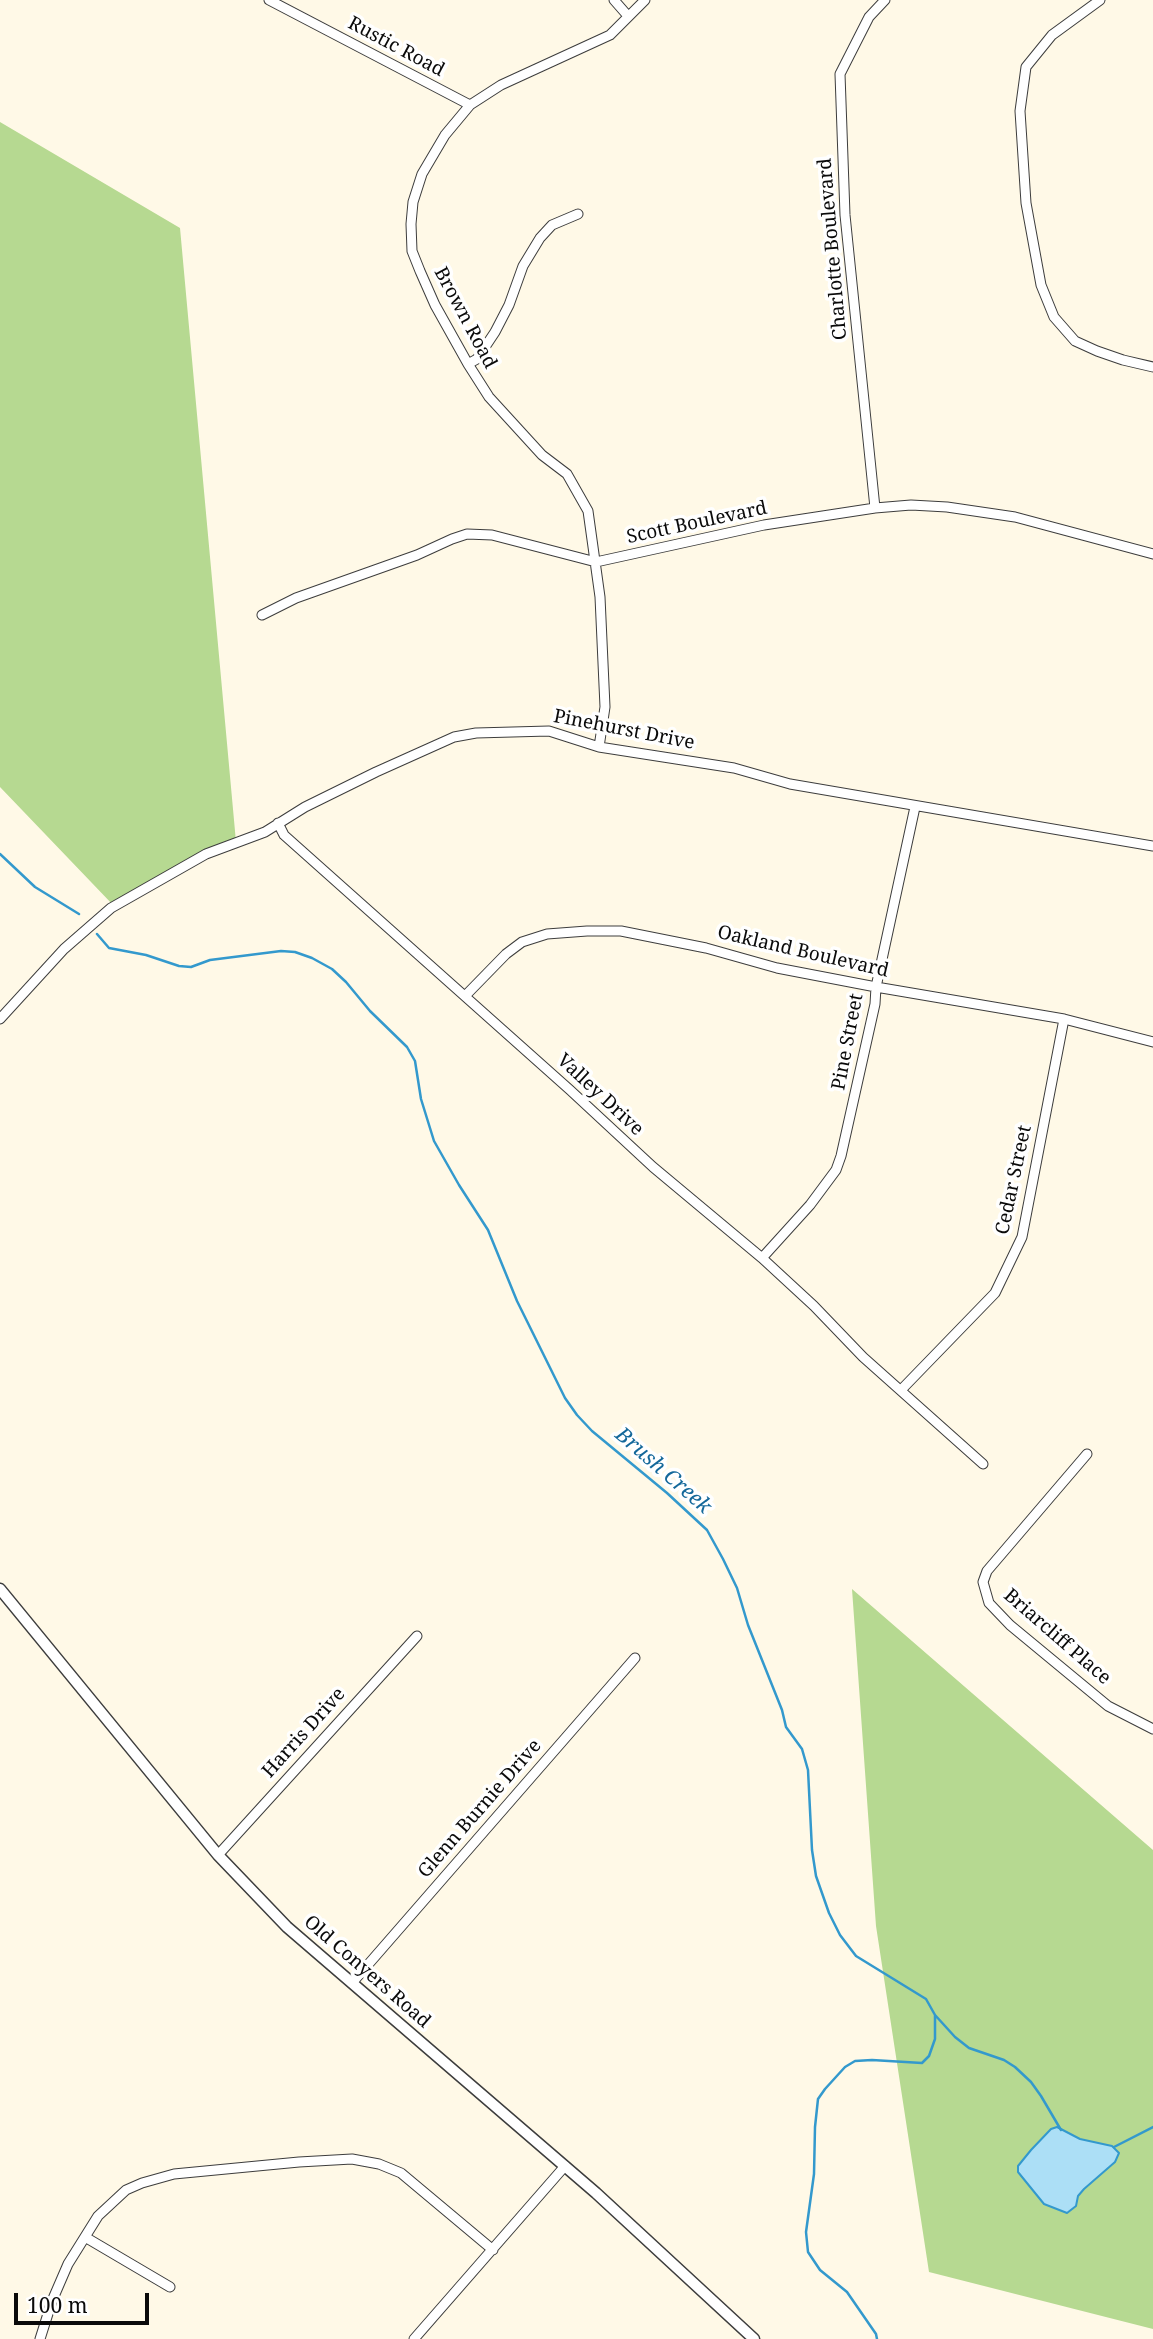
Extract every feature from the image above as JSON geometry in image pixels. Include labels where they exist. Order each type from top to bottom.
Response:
[{"type":"street","name":"Rustic Road","points":[[269,0],[470,105]]},
{"type":"street","points":[[614,0],[628,16]]},
{"type":"street","name":"Brown Road","points":[[599,747],[605,707],[600,584],[588,512],[567,474],[542,455],[489,397],[468,363],[435,305],[420,271],[412,251],[411,224],[413,202],[422,174],[445,135],[470,105],[501,85],[610,35],[645,0]]},
{"type":"street","name":"Charlotte Boulevard","points":[[875,508],[845,215],[840,74],[869,17],[885,0]]},
{"type":"street","points":[[1100,0],[1052,35],[1026,67],[1020,111],[1026,203],[1041,285],[1054,317],[1075,341],[1114,357],[1153,367]]},
{"type":"street","points":[[468,363],[477,359],[495,332],[509,305],[523,266],[540,238],[552,225],[578,214]]},
{"type":"street","name":"Scott Boulevard","points":[[262,615],[296,598],[417,555],[467,534],[492,536],[596,562],[764,525],[911,505],[947,507],[1015,517],[1153,554]]},
{"type":"street","name":"Pinehurst Drive","points":[[0,1019],[64,949],[111,908],[206,854],[265,832],[376,772],[454,737],[476,733],[549,732],[599,747],[734,768],[790,784],[1153,846]]},
{"type":"street","name":"Pine Street","points":[[762,1258],[810,1205],[836,1170],[859,1079],[915,807]]},
{"type":"street","name":"Valley Drive","points":[[278,823],[284,835],[653,1167],[762,1258],[814,1306],[863,1357],[983,1464]]},
{"type":"street","name":"Oakland Boulevard","points":[[465,996],[506,954],[522,942],[547,934],[621,931],[706,948],[777,968],[876,988],[1064,1019],[1153,1042]]},
{"type":"street","name":"Cedar Street","points":[[901,1390],[995,1293],[1022,1237],[1064,1019]]},
{"type":"street","name":"Briarcliff Place","points":[[1087,1454],[986,1571],[983,1583],[989,1603],[1010,1625],[1108,1706],[1153,1730]]},
{"type":"street","name":"Old Conyers Road","points":[[0,1589],[218,1855],[287,1927],[565,2166],[754,2339]]},
{"type":"street","name":"Harris Drive","points":[[218,1855],[417,1636]]},
{"type":"street","name":"Glenn Burnie Drive","points":[[352,1983],[635,1658]]},
{"type":"street","points":[[40,2339],[68,2264],[98,2216],[114,2199],[142,2183],[174,2175],[352,2159],[379,2164],[401,2173],[493,2250]]},
{"type":"street","points":[[414,2339],[565,2166]]},
{"type":"street","points":[[85,2237],[170,2287]]},
{"type":"green space","points":[[0,122],[180,228],[236,842],[114,906],[0,787]]},
{"type":"green space","points":[[852,1589],[1153,1850],[1153,2329],[929,2272],[876,1926]]},
{"type":"water","points":[[1057,2127],[1080,2139],[1112,2146],[1119,2153],[1115,2162],[1084,2189],[1078,2196],[1076,2206],[1067,2213],[1044,2204],[1018,2172],[1018,2166],[1031,2150],[1051,2129]]},
{"type":"waterway","name":"Brush Creek","points":[[0,854],[35,887],[79,914]]},
{"type":"waterway","name":"Brush Creek","points":[[97,934],[109,948],[146,955],[179,966],[191,967],[210,960],[281,951],[295,952],[312,958],[332,969],[346,982],[370,1011],[407,1047],[415,1061],[421,1099],[434,1141],[488,1230],[517,1301],[565,1398],[592,1431],[707,1530],[723,1559],[737,1588],[786,1727],[802,1749],[808,1770],[816,1876],[840,1935],[856,1956],[926,1999],[935,2015],[969,2048],[1004,2060],[1015,2067],[1031,2082],[1061,2130]]},
{"type":"waterway","points":[[877,2339],[847,2292],[820,2270],[808,2252],[806,2232],[814,2174],[818,2099],[845,2067],[855,2061],[922,2063],[929,2056],[935,2039],[935,2015]]},
{"type":"waterway","name":"Brush Creek","points":[[1114,2147],[1153,2127]]}]
